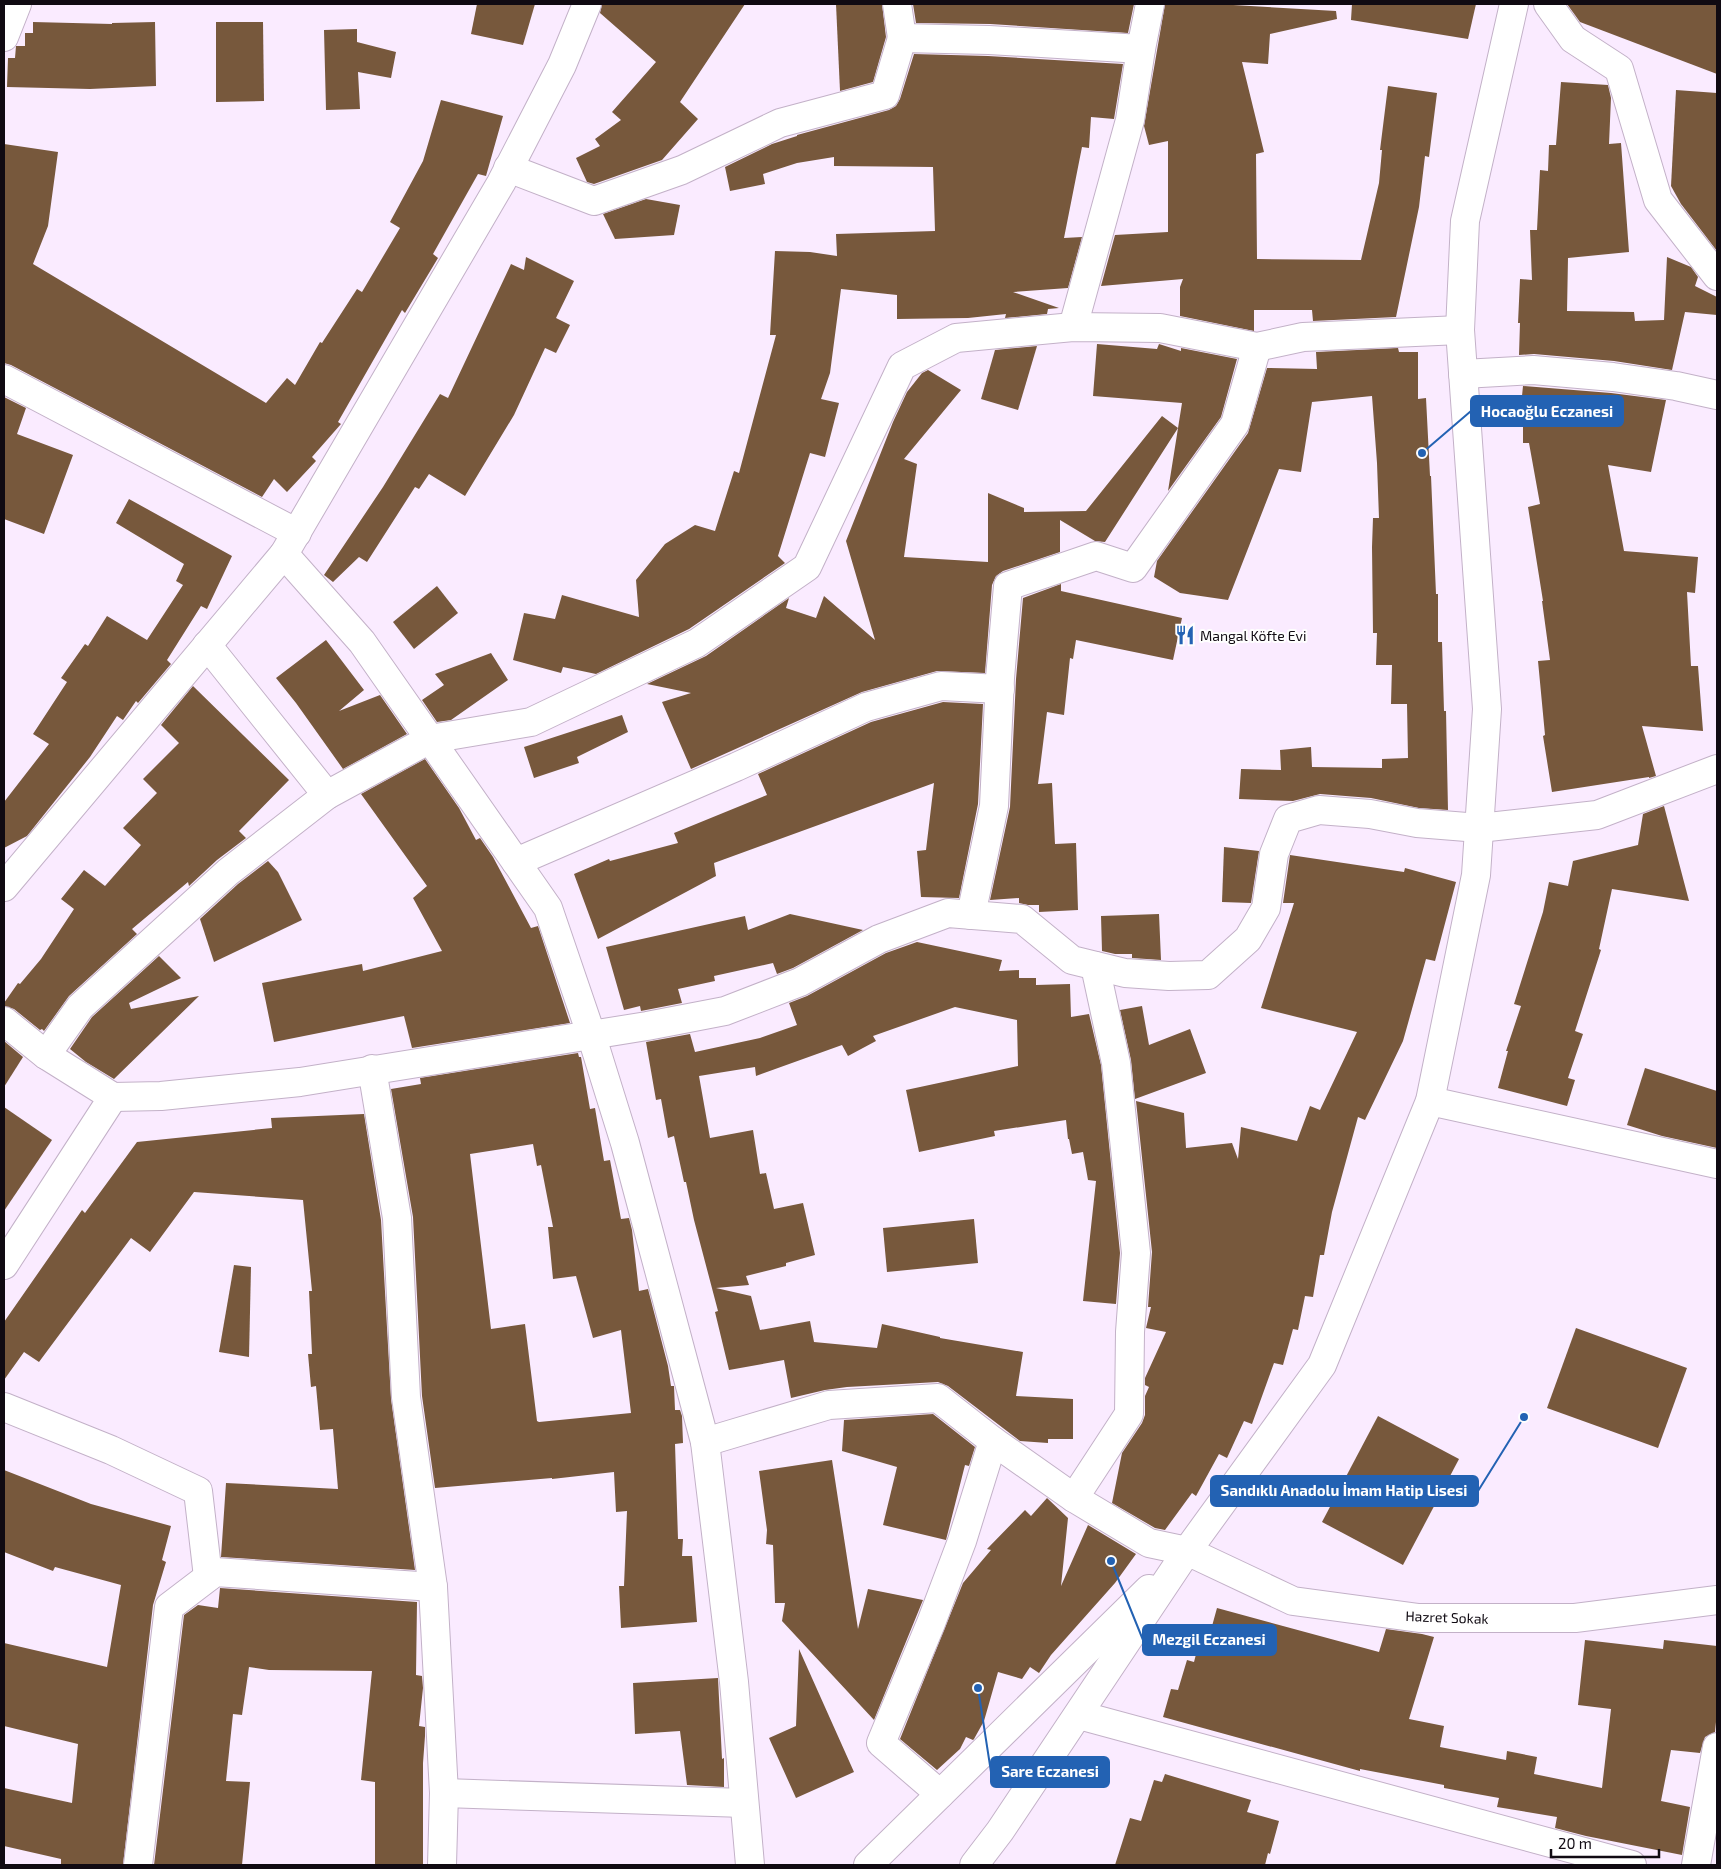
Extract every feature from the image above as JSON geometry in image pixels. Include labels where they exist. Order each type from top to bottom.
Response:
[{"type":"street","points":[[4,37],[17,4]]},
{"type":"street","points":[[4,887],[291,543],[501,183],[562,65],[587,4]]},
{"type":"street","points":[[508,168],[594,201],[682,170],[780,124],[885,96],[902,38],[897,4]]},
{"type":"street","points":[[1073,327],[1130,120],[1150,4]]},
{"type":"street","points":[[974,1865],[1000,1831],[1079,1715],[1187,1551],[1322,1365],[1430,1101],[1476,875],[1487,709],[1460,330],[1465,221],[1514,4]]},
{"type":"street","points":[[1548,4],[1573,39],[1619,69],[1658,200],[1717,276]]},
{"type":"street","points":[[902,38],[989,40],[1141,49]]},
{"type":"street","points":[[46,1055],[87,1000],[228,872],[327,795],[430,740],[532,722],[697,643],[807,567],[902,366],[956,338],[1073,327],[1160,328],[1257,347],[1303,337],[1460,330]]},
{"type":"street","points":[[971,915],[994,806],[1008,586],[1096,556],[1133,568],[1235,424],[1257,347]]},
{"type":"street","points":[[1463,374],[1533,370],[1667,384],[1717,395]]},
{"type":"street","points":[[4,379],[291,543],[548,908],[591,1034],[625,1143],[705,1442],[734,1682],[750,1865]]},
{"type":"street","points":[[207,645],[327,795]]},
{"type":"street","points":[[516,862],[736,767],[866,707],[941,686],[1000,689]]},
{"type":"street","points":[[4,1020],[46,1055],[113,1097],[161,1096],[291,1083],[647,1026],[725,1010],[800,982],[878,939],[948,913],[1022,919],[1072,960],[1095,966],[1125,973],[1169,976],[1208,975],[1248,939],[1266,908],[1274,854],[1288,819],[1319,810],[1370,814],[1417,823],[1479,828],[1597,815],[1685,783],[1717,769]]},
{"type":"street","points":[[1074,1498],[1129,1414],[1130,1332],[1136,1253],[1116,1063],[1095,966]]},
{"type":"street","points":[[372,1069],[397,1218],[406,1396],[433,1586],[444,1793],[442,1865]]},
{"type":"street","points":[[4,1266],[113,1097]]},
{"type":"street","points":[[1430,1101],[1717,1164]]},
{"type":"street","name":"Hazret Sokak","points":[[705,1442],[829,1405],[938,1398],[993,1441],[1074,1498],[1149,1543],[1187,1551],[1293,1601],[1419,1618],[1575,1618],[1717,1600]]},
{"type":"street","points":[[4,1408],[112,1450],[198,1491],[208,1577]]},
{"type":"street","points":[[940,1794],[881,1743],[931,1624],[958,1550],[993,1441]]},
{"type":"street","points":[[868,1865],[1187,1551]]},
{"type":"street","points":[[138,1865],[170,1607],[215,1572],[433,1586]]},
{"type":"street","points":[[1079,1715],[1632,1865]]},
{"type":"street","points":[[1696,1865],[1717,1747]]},
{"type":"street","points":[[444,1793],[744,1802]]},
{"type":"building","points":[[477,4],[535,4],[523,45],[471,34]]},
{"type":"building","points":[[602,4],[745,4],[680,102],[698,119],[662,160],[594,184],[587,182],[576,158],[600,146],[595,139],[621,120],[612,112],[656,62],[600,13]]},
{"type":"building","points":[[836,4],[882,4],[886,37],[873,82],[840,91]]},
{"type":"building","points":[[913,4],[1134,4],[1128,33],[990,24],[916,23]]},
{"type":"building","points":[[1165,4],[1216,4],[1336,11],[1337,19],[1270,34],[1268,64],[1242,62],[1264,152],[1256,154],[1257,259],[1361,260],[1379,183],[1382,150],[1380,150],[1388,86],[1437,93],[1429,157],[1425,156],[1419,207],[1396,317],[1313,321],[1312,310],[1254,310],[1254,331],[1180,316],[1180,287],[1183,279],[1101,286],[1115,235],[1168,232],[1168,141],[1149,145],[1144,126]]},
{"type":"building","points":[[1352,4],[1476,4],[1468,39],[1351,20]]},
{"type":"building","points":[[1567,4],[1717,4],[1717,74],[1580,22]]},
{"type":"building","points":[[33,22],[112,24],[155,22],[156,86],[90,89],[7,87],[8,58],[15,58],[16,46],[25,46],[25,33],[33,33]]},
{"type":"building","points":[[216,22],[263,22],[264,101],[216,102]]},
{"type":"building","points":[[357,29],[357,42],[396,52],[391,78],[358,72],[360,109],[326,110],[324,30]]},
{"type":"building","points":[[914,54],[988,56],[1123,64],[1114,119],[1091,117],[1089,148],[1082,147],[1064,238],[1082,237],[1068,288],[1013,292],[1059,308],[1048,309],[1047,314],[1005,318],[1006,314],[968,318],[897,319],[897,295],[841,289],[830,373],[821,399],[839,403],[825,457],[810,453],[778,556],[785,563],[689,629],[596,674],[563,667],[561,673],[513,660],[524,613],[555,619],[562,595],[639,617],[636,580],[665,544],[695,525],[715,531],[734,471],[739,473],[776,335],[770,335],[775,251],[810,252],[837,256],[836,234],[935,231],[933,167],[834,166],[834,157],[797,163],[763,174],[765,184],[730,191],[725,167],[772,144],[797,135],[889,110],[896,106]]},
{"type":"building","points":[[1561,82],[1608,85],[1611,98],[1609,144],[1621,143],[1629,252],[1568,258],[1567,311],[1634,312],[1635,321],[1664,320],[1667,257],[1691,267],[1698,277],[1695,286],[1717,297],[1717,315],[1685,312],[1672,370],[1614,361],[1534,354],[1519,355],[1520,279],[1532,280],[1530,230],[1537,230],[1540,170],[1548,171],[1549,145],[1556,145]]},
{"type":"building","points":[[1676,90],[1717,93],[1717,251],[1681,204],[1671,186]]},
{"type":"building","points":[[441,100],[503,116],[486,176],[478,174],[433,254],[438,258],[405,313],[402,310],[338,422],[341,424],[312,457],[316,461],[287,492],[274,479],[262,497],[4,363],[4,144],[58,152],[48,226],[33,264],[266,403],[287,378],[295,385],[320,342],[322,343],[357,289],[362,292],[400,228],[390,222],[423,161]]},
{"type":"building","points":[[646,199],[680,205],[674,235],[615,239],[603,214]]},
{"type":"building","points":[[526,257],[574,281],[556,318],[570,325],[556,353],[545,348],[514,415],[465,496],[429,474],[419,489],[415,487],[367,562],[359,557],[333,582],[324,575],[383,487],[440,394],[448,398],[511,264],[524,270]]},
{"type":"building","points":[[1097,344],[1157,349],[1159,344],[1181,351],[1181,348],[1237,359],[1221,417],[1168,491],[1182,403],[1093,396]]},
{"type":"building","points":[[1037,346],[1018,410],[981,399],[995,350]]},
{"type":"building","points":[[1398,348],[1399,352],[1418,352],[1418,399],[1426,398],[1436,594],[1438,594],[1438,642],[1442,642],[1444,711],[1446,711],[1448,810],[1419,808],[1371,798],[1320,794],[1293,801],[1239,799],[1241,769],[1281,770],[1280,750],[1311,747],[1312,767],[1382,768],[1382,759],[1408,758],[1407,704],[1391,704],[1392,665],[1376,665],[1377,633],[1373,633],[1372,547],[1373,518],[1379,518],[1372,396],[1312,402],[1301,472],[1279,469],[1228,600],[1180,593],[1154,577],[1157,561],[1248,433],[1267,368],[1317,369],[1316,352]]},
{"type":"building","points":[[928,370],[961,390],[904,459],[917,464],[904,557],[988,562],[988,493],[1024,508],[1024,512],[1086,511],[1162,416],[1178,428],[1105,542],[1095,541],[1060,520],[1060,552],[1003,571],[996,576],[992,585],[985,673],[937,671],[862,692],[691,769],[662,702],[691,693],[647,684],[706,656],[789,598],[786,608],[816,618],[824,596],[875,640],[846,541],[893,422],[907,392],[922,373]]},
{"type":"building","points":[[1523,386],[1611,393],[1666,400],[1651,472],[1608,465],[1624,551],[1698,557],[1695,593],[1687,592],[1691,666],[1698,666],[1703,731],[1642,726],[1656,776],[1552,792],[1543,736],[1545,735],[1538,661],[1550,660],[1528,507],[1540,504],[1529,443],[1523,443],[1523,416],[1520,416]]},
{"type":"building","points":[[4,397],[26,408],[17,434],[73,455],[44,534],[4,519]]},
{"type":"building","points":[[129,499],[232,556],[207,609],[201,606],[167,660],[171,664],[138,703],[136,701],[123,720],[117,716],[90,757],[27,836],[4,848],[4,802],[49,744],[33,734],[67,682],[61,678],[85,644],[88,646],[107,616],[147,640],[183,585],[176,581],[184,564],[116,523]]},
{"type":"building","points":[[1061,584],[1061,591],[1182,618],[1173,660],[1076,640],[1073,659],[1070,658],[1064,715],[1047,712],[1038,784],[1052,783],[1055,844],[1076,843],[1078,910],[1039,912],[1039,905],[1019,903],[1019,898],[990,900],[1010,807],[1016,679],[1023,598]]},
{"type":"building","points":[[437,586],[458,613],[414,649],[393,622]]},
{"type":"building","points":[[326,640],[364,690],[339,711],[380,695],[407,734],[343,769],[276,678]]},
{"type":"building","points":[[491,653],[508,680],[451,720],[437,722],[422,700],[444,685],[435,674]]},
{"type":"building","points":[[193,686],[289,780],[239,831],[246,838],[217,860],[189,886],[188,882],[132,929],[137,934],[69,996],[44,1031],[40,1030],[14,1009],[4,1006],[4,1003],[18,983],[20,984],[41,959],[74,909],[61,899],[84,870],[105,886],[141,845],[123,828],[157,793],[143,779],[179,743],[161,725]]},
{"type":"building","points":[[943,702],[983,704],[978,804],[959,898],[921,897],[917,851],[926,850],[934,783],[714,863],[716,876],[598,939],[574,874],[609,859],[610,861],[678,843],[674,833],[767,795],[758,774],[871,722]]},
{"type":"building","points":[[622,715],[628,732],[577,757],[579,763],[534,778],[524,747]]},
{"type":"building","points":[[425,759],[459,808],[476,840],[480,838],[493,857],[531,928],[538,926],[570,1023],[412,1048],[404,1016],[274,1042],[262,983],[362,964],[363,971],[442,951],[413,898],[427,886],[361,794]]},
{"type":"building","points":[[1664,806],[1689,901],[1612,889],[1599,949],[1601,950],[1575,1031],[1583,1034],[1568,1078],[1575,1080],[1567,1106],[1498,1088],[1508,1051],[1506,1051],[1521,1006],[1514,1004],[1543,912],[1549,882],[1568,886],[1573,861],[1638,845],[1643,814]]},
{"type":"building","points":[[1224,847],[1259,851],[1251,903],[1222,902]]},
{"type":"building","points":[[1290,855],[1404,872],[1405,868],[1456,882],[1435,961],[1426,959],[1403,1041],[1365,1120],[1358,1117],[1332,1212],[1324,1255],[1320,1255],[1313,1297],[1305,1296],[1298,1330],[1293,1329],[1283,1365],[1274,1363],[1252,1424],[1244,1421],[1227,1458],[1219,1454],[1196,1496],[1192,1493],[1165,1530],[1155,1528],[1112,1503],[1122,1453],[1142,1423],[1145,1415],[1145,1396],[1149,1387],[1145,1385],[1145,1378],[1166,1332],[1146,1328],[1151,1307],[1148,1307],[1152,1252],[1136,1101],[1184,1113],[1186,1148],[1232,1143],[1238,1159],[1241,1127],[1297,1141],[1310,1106],[1320,1110],[1357,1032],[1261,1008],[1294,903],[1283,903]]},
{"type":"building","points":[[268,861],[278,872],[302,920],[214,962],[200,919],[238,884]]},
{"type":"building","points":[[790,914],[863,930],[793,968],[777,974],[773,963],[714,976],[715,981],[678,989],[682,1003],[641,1011],[640,1006],[624,1010],[606,947],[745,916],[748,930]]},
{"type":"building","points":[[1159,914],[1161,960],[1132,958],[1132,954],[1115,954],[1102,951],[1101,916]]},
{"type":"building","points":[[917,942],[1002,960],[999,971],[1019,970],[1019,978],[1036,978],[1036,985],[1070,984],[1071,1017],[1089,1014],[1101,1065],[1120,1253],[1116,1304],[1083,1301],[1096,1181],[1088,1180],[1083,1152],[1072,1154],[1066,1120],[994,1131],[995,1136],[919,1152],[906,1090],[1018,1066],[1017,1020],[955,1007],[873,1036],[876,1041],[848,1056],[842,1045],[756,1076],[755,1067],[699,1076],[710,1138],[753,1130],[760,1174],[766,1173],[774,1209],[803,1203],[815,1255],[786,1263],[786,1266],[746,1276],[749,1285],[716,1288],[751,1296],[760,1330],[810,1321],[814,1342],[877,1348],[882,1324],[940,1338],[1023,1352],[1016,1396],[1073,1399],[1073,1439],[1048,1439],[1048,1443],[1020,1441],[948,1386],[938,1382],[847,1387],[791,1398],[784,1360],[729,1370],[715,1312],[718,1311],[686,1182],[684,1182],[674,1136],[668,1138],[661,1099],[656,1100],[646,1042],[690,1034],[695,1052],[760,1038],[797,1025],[789,1003],[807,996],[886,953]]},
{"type":"building","points":[[159,956],[181,978],[129,1003],[131,1009],[199,996],[114,1079],[86,1062],[70,1049],[92,1017]]},
{"type":"building","points":[[1142,1006],[1149,1045],[1190,1029],[1206,1073],[1135,1099],[1131,1060],[1120,1010]]},
{"type":"building","points":[[4,1041],[23,1057],[4,1087]]},
{"type":"building","points":[[578,1053],[579,1057],[581,1057],[590,1109],[595,1108],[604,1161],[610,1160],[621,1219],[629,1218],[632,1230],[639,1291],[648,1289],[668,1366],[671,1386],[674,1386],[675,1410],[680,1410],[682,1416],[683,1443],[675,1444],[678,1539],[683,1539],[682,1556],[692,1556],[697,1622],[621,1628],[619,1586],[624,1586],[627,1511],[616,1512],[614,1472],[435,1488],[422,1396],[413,1217],[391,1089],[421,1084],[420,1078]],"holes":[[[533,1144],[537,1166],[541,1165],[553,1227],[548,1227],[553,1279],[576,1276],[593,1338],[621,1330],[631,1413],[537,1421],[525,1324],[491,1329],[470,1154]]]},
{"type":"building","points":[[1645,1068],[1717,1091],[1717,1148],[1662,1136],[1627,1125]]},
{"type":"building","points":[[4,1107],[52,1140],[4,1211]]},
{"type":"building","points":[[364,1114],[381,1220],[391,1399],[415,1570],[221,1557],[226,1483],[338,1489],[333,1429],[320,1430],[316,1386],[311,1387],[308,1354],[312,1354],[309,1291],[312,1291],[303,1200],[194,1192],[150,1252],[131,1238],[39,1362],[24,1352],[4,1380],[4,1322],[82,1210],[85,1213],[137,1142],[272,1128],[271,1118]]},
{"type":"building","points":[[974,1219],[978,1263],[887,1272],[883,1228]]},
{"type":"building","points":[[234,1265],[251,1267],[249,1357],[219,1352]]},
{"type":"building","points":[[1576,1328],[1687,1368],[1658,1448],[1547,1408]]},
{"type":"building","points":[[933,1414],[975,1447],[969,1466],[965,1465],[946,1540],[883,1525],[897,1467],[842,1451],[844,1420]]},
{"type":"building","points":[[1378,1416],[1459,1459],[1403,1565],[1322,1522]]},
{"type":"building","points":[[832,1460],[858,1629],[868,1589],[923,1600],[874,1720],[782,1621],[785,1603],[775,1603],[773,1545],[766,1544],[767,1530],[759,1471]]},
{"type":"building","points":[[4,1470],[91,1504],[171,1526],[162,1560],[166,1562],[153,1605],[123,1865],[61,1865],[61,1859],[4,1846],[4,1788],[72,1803],[78,1744],[4,1726],[4,1643],[107,1667],[121,1585],[55,1567],[53,1571],[4,1552]]},
{"type":"building","points":[[1047,1498],[1068,1518],[1061,1586],[1088,1525],[1136,1554],[1115,1583],[1051,1655],[1039,1673],[1030,1667],[1022,1679],[998,1672],[984,1721],[974,1739],[966,1737],[960,1749],[937,1770],[900,1739],[963,1583],[991,1550],[987,1549],[1025,1510],[1031,1516]]},
{"type":"building","points":[[220,1588],[417,1602],[416,1675],[422,1676],[423,1688],[419,1726],[425,1727],[423,1865],[375,1865],[375,1782],[361,1780],[372,1671],[269,1670],[249,1667],[242,1715],[233,1714],[226,1781],[250,1782],[242,1865],[154,1865],[184,1615],[198,1605],[218,1608]]},
{"type":"building","points":[[1217,1608],[1379,1652],[1386,1629],[1434,1637],[1409,1719],[1444,1726],[1440,1747],[1506,1760],[1507,1751],[1537,1757],[1534,1774],[1602,1788],[1611,1709],[1578,1705],[1585,1640],[1663,1649],[1664,1640],[1717,1646],[1717,1712],[1715,1732],[1705,1737],[1700,1753],[1671,1750],[1661,1801],[1690,1807],[1682,1855],[1555,1828],[1557,1817],[1497,1807],[1499,1798],[1444,1788],[1444,1785],[1360,1769],[1360,1771],[1163,1717],[1171,1689],[1178,1690],[1187,1660],[1194,1662],[1201,1635],[1209,1637]]},
{"type":"building","points":[[799,1649],[854,1772],[796,1798],[769,1738],[796,1726]]},
{"type":"building","points":[[718,1678],[722,1759],[724,1758],[724,1787],[687,1785],[680,1731],[635,1734],[633,1683]]},
{"type":"building","points":[[1165,1774],[1251,1800],[1247,1812],[1279,1821],[1265,1865],[1115,1865],[1130,1818],[1141,1821],[1154,1780],[1162,1782]]},
{"type":"place","name":"Hocaoğlu Eczanesi","points":[[1422,453]]},
{"type":"place","name":"Mangal Köfte Evi","points":[[1185,635]]},
{"type":"place","name":"Sandıklı Anadolu İmam Hatip Lisesi","points":[[1524,1417]]},
{"type":"place","name":"Mezgil Eczanesi","points":[[1111,1561]]},
{"type":"place","name":"Sare Eczanesi","points":[[978,1688]]}]
